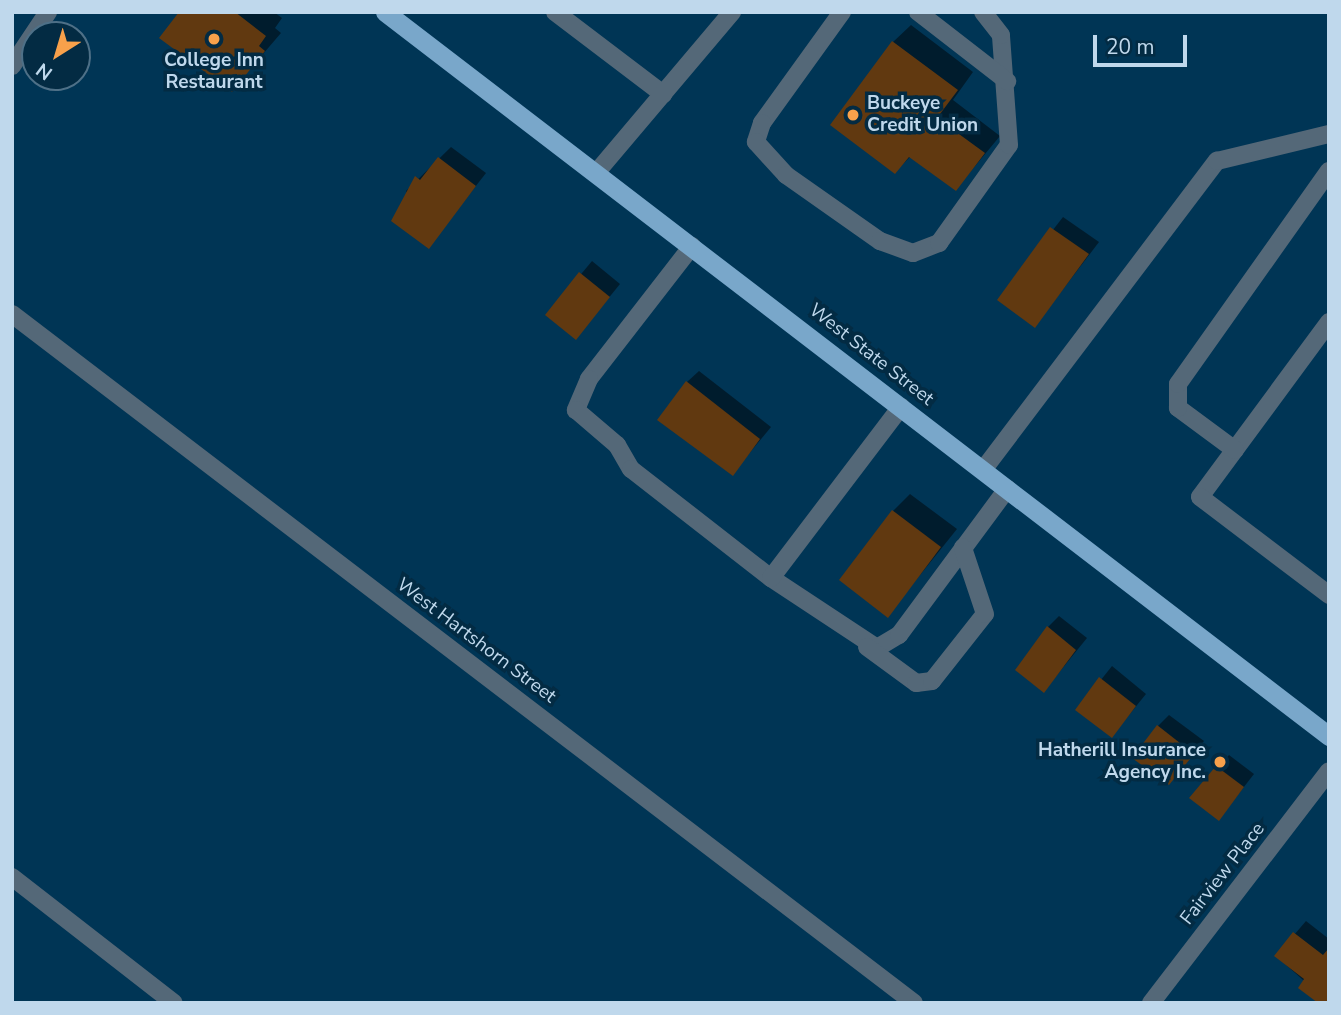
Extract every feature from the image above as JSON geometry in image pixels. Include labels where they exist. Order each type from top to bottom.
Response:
[{"type":"highway","name":"West State Street","points":[[385,12],[1329,736]]},
{"type":"street","points":[[12,66],[48,12]]},
{"type":"street","points":[[555,12],[663,94]]},
{"type":"street","points":[[584,32],[585,12]]},
{"type":"street","points":[[597,173],[732,12]]},
{"type":"street","points":[[842,12],[762,123],[756,142],[786,175],[880,241],[913,253],[939,243],[1009,145],[1007,80],[1001,35],[983,12]]},
{"type":"street","points":[[918,12],[1007,80]]},
{"type":"street","points":[[983,470],[1217,161],[1329,134]]},
{"type":"street","points":[[1235,450],[1178,408],[1178,384],[1329,171]]},
{"type":"street","points":[[692,246],[590,379],[576,410],[617,445],[631,468],[771,578],[916,683],[932,681],[985,614],[963,548]]},
{"type":"street","name":"West Hartshorn Street","points":[[12,314],[914,1003]]},
{"type":"street","points":[[1329,322],[1200,497],[1329,595]]},
{"type":"street","points":[[771,578],[901,407]]},
{"type":"street","points":[[867,647],[899,635],[1007,489]]},
{"type":"street","name":"Fairview Place","points":[[1150,1003],[1329,771]]},
{"type":"street","points":[[12,877],[174,1003]]},
{"type":"building","points":[[179,12],[235,12],[266,36],[259,46],[265,51],[232,92],[159,38]]},
{"type":"building","points":[[892,41],[958,90],[937,118],[985,153],[956,191],[909,157],[895,174],[830,125]]},
{"type":"building","points":[[438,157],[476,186],[429,249],[391,221],[415,176],[420,180]]},
{"type":"building","points":[[1050,227],[1089,254],[1035,328],[997,300]]},
{"type":"building","points":[[579,272],[610,297],[576,340],[545,315]]},
{"type":"building","points":[[686,381],[760,439],[733,476],[657,420]]},
{"type":"building","points":[[892,510],[941,547],[888,618],[839,580]]},
{"type":"building","points":[[1047,626],[1076,650],[1044,693],[1015,670]]},
{"type":"building","points":[[1099,677],[1136,706],[1112,738],[1075,710]]},
{"type":"building","points":[[1157,725],[1194,754],[1169,785],[1132,758]]},
{"type":"building","points":[[1216,766],[1244,787],[1219,821],[1189,798]]},
{"type":"building","points":[[1293,932],[1323,955],[1329,948],[1329,1003],[1318,1003],[1298,988],[1304,979],[1274,956]]},
{"type":"place","name":"College Inn Restaurant","points":[[214,39]]},
{"type":"place","name":"Buckeye Credit Union","points":[[853,115]]},
{"type":"place","name":"Hatherill Insurance Agency Inc.","points":[[1220,762]]}]
